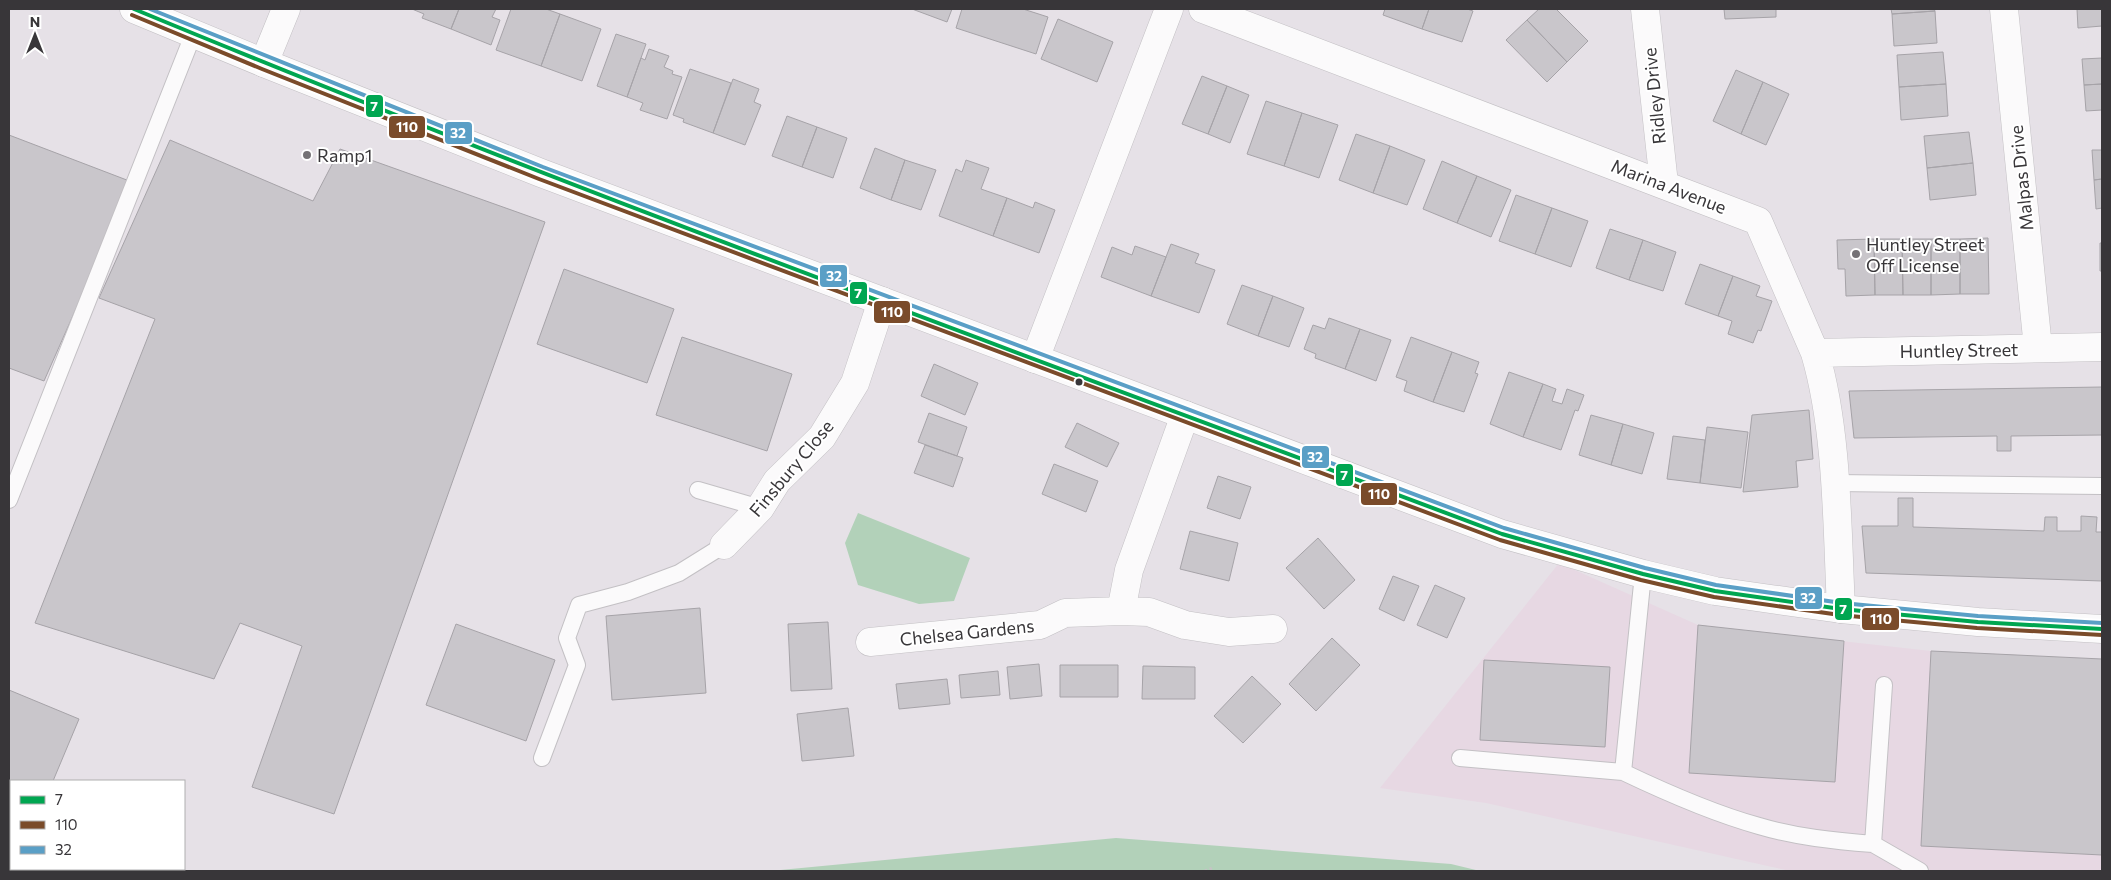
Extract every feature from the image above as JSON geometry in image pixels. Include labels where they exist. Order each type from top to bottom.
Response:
[{"type":"street","points":[[134,9],[264,64],[541,173],[1502,534],[1643,574],[1715,591],[1841,609],[1978,622],[2102,629]]},
{"type":"street","points":[[264,64],[286,9]]},
{"type":"street","points":[[1035,359],[1168,9]]},
{"type":"street","name":"Marina Avenue","points":[[1203,9],[1758,221],[1815,353],[1826,396],[1834,483],[1841,609]]},
{"type":"street","name":"Ridley Drive","points":[[1645,9],[1664,184]]},
{"type":"street","name":"Malpas Drive","points":[[2004,9],[2038,348]]},
{"type":"street","name":"Finsbury Close","points":[[724,545],[760,508],[777,480],[822,437],[855,383],[882,302]]},
{"type":"street","name":"Huntley Street","points":[[1815,353],[2102,347]]},
{"type":"street","points":[[1121,611],[1129,570],[1185,415]]},
{"type":"street","name":"Chelsea Gardens","points":[[870,642],[1040,625],[1065,613],[1121,611],[1150,612],[1185,625],[1229,632],[1273,629]]},
{"type":"lane","points":[[9,500],[193,35]]},
{"type":"lane","points":[[1834,483],[2102,486]]},
{"type":"lane","points":[[698,490],[760,508]]},
{"type":"lane","points":[[542,758],[576,665],[567,638],[579,605],[628,592],[679,573],[724,545]]},
{"type":"lane","points":[[1623,772],[1643,574]]},
{"type":"lane","points":[[1873,844],[1884,685]]},
{"type":"lane","points":[[1460,758],[1623,772],[1678,798],[1760,827],[1811,838],[1873,844],[1920,871]]},
{"type":"path","points":[[1205,871],[1212,868]]},
{"type":"shaded area","points":[[1559,563],[1698,625],[1931,651],[2102,659],[2102,871],[1790,871],[1486,803],[1380,788]]},
{"type":"green space","points":[[858,513],[970,558],[954,601],[919,604],[858,585],[845,543]]},
{"type":"green space","points":[[1116,838],[1451,864],[1480,871],[770,871]]},
{"type":"building","points":[[412,9],[459,9],[451,29],[422,18],[424,14]]},
{"type":"building","points":[[459,9],[496,9],[492,17],[500,20],[491,45],[451,29]]},
{"type":"building","points":[[511,9],[546,9],[560,14],[541,66],[496,50]]},
{"type":"building","points":[[912,9],[952,9],[947,22]]},
{"type":"building","points":[[962,9],[1023,9],[1048,17],[1036,54],[956,28]]},
{"type":"building","points":[[1385,9],[1429,9],[1422,29],[1383,15]]},
{"type":"building","points":[[1429,9],[1467,9],[1473,11],[1462,42],[1422,29]]},
{"type":"building","points":[[1539,9],[1556,9],[1588,41],[1567,62],[1527,20]]},
{"type":"building","points":[[1724,9],[1776,9],[1776,17],[1725,19]]},
{"type":"building","points":[[1891,9],[1934,9],[1935,11],[1892,14]]},
{"type":"building","points":[[2077,9],[2102,9],[2102,26],[2078,28]]},
{"type":"building","points":[[1935,11],[1937,43],[1894,46],[1892,14]]},
{"type":"building","points":[[560,14],[601,29],[582,81],[541,66]]},
{"type":"building","points":[[1058,19],[1113,42],[1097,82],[1041,59]]},
{"type":"building","points":[[1527,20],[1567,62],[1547,82],[1506,40]]},
{"type":"building","points":[[616,34],[646,44],[627,97],[597,86]]},
{"type":"building","points":[[649,49],[669,56],[664,67],[673,71],[672,74],[682,77],[667,119],[640,110],[643,103],[627,97],[641,58],[645,60]]},
{"type":"building","points":[[1943,52],[1946,84],[1899,87],[1897,55]]},
{"type":"building","points":[[2102,58],[2102,84],[2084,85],[2082,59]]},
{"type":"building","points":[[690,69],[731,83],[713,133],[683,122],[684,119],[673,115]]},
{"type":"building","points":[[1736,70],[1763,82],[1741,134],[1713,121]]},
{"type":"building","points":[[1202,76],[1227,86],[1208,134],[1182,124]]},
{"type":"building","points":[[733,79],[759,89],[754,102],[761,105],[745,145],[713,133]]},
{"type":"building","points":[[1763,82],[1789,94],[1766,145],[1741,134]]},
{"type":"building","points":[[1946,84],[1948,116],[1901,120],[1899,87]]},
{"type":"building","points":[[2102,84],[2102,110],[2086,111],[2084,85]]},
{"type":"building","points":[[1227,86],[1249,95],[1230,143],[1208,134]]},
{"type":"building","points":[[1266,101],[1302,113],[1284,166],[1247,154]]},
{"type":"building","points":[[1302,113],[1338,125],[1319,178],[1284,166]]},
{"type":"building","points":[[787,116],[817,127],[802,167],[772,156]]},
{"type":"building","points":[[817,127],[847,138],[833,178],[802,167]]},
{"type":"building","points":[[1969,132],[1973,163],[1927,168],[1924,136]]},
{"type":"building","points":[[1356,134],[1390,146],[1373,193],[1339,180]]},
{"type":"building","points":[[9,135],[132,182],[44,381],[9,368]]},
{"type":"building","points":[[170,140],[313,201],[340,149],[545,222],[334,814],[252,787],[302,646],[240,623],[214,679],[35,623],[155,319],[99,298]]},
{"type":"building","points":[[1390,146],[1425,160],[1407,205],[1373,193]]},
{"type":"building","points":[[875,148],[905,160],[891,200],[860,188]]},
{"type":"building","points":[[2092,150],[2102,150],[2102,179],[2094,180]]},
{"type":"building","points":[[905,160],[936,170],[921,210],[891,200]]},
{"type":"building","points":[[966,160],[989,168],[981,189],[1007,198],[993,236],[939,216],[956,169],[962,172]]},
{"type":"building","points":[[1442,161],[1477,176],[1457,223],[1423,209]]},
{"type":"building","points":[[1973,163],[1976,195],[1930,200],[1927,168]]},
{"type":"building","points":[[1477,176],[1511,190],[1491,237],[1457,223]]},
{"type":"building","points":[[2102,179],[2102,208],[2096,209],[2094,180]]},
{"type":"building","points":[[1516,195],[1552,208],[1535,254],[1499,241]]},
{"type":"building","points":[[1007,198],[1033,208],[1035,202],[1055,210],[1039,253],[993,236]]},
{"type":"building","points":[[1552,208],[1588,221],[1571,267],[1535,254]]},
{"type":"building","points":[[1610,229],[1643,240],[1629,280],[1596,268]]},
{"type":"building","points":[[1988,238],[1989,294],[1960,294],[1960,239]]},
{"type":"building","name":"Huntley Street Off License","points":[[1874,239],[1875,295],[1846,296],[1845,269],[1838,269],[1837,240]]},
{"type":"building","points":[[1874,239],[1902,239],[1903,295],[1875,295]]},
{"type":"building","points":[[1902,239],[1931,239],[1931,295],[1903,295]]},
{"type":"building","points":[[1931,239],[1960,239],[1960,294],[1931,295]]},
{"type":"building","points":[[1643,240],[1676,252],[1663,291],[1629,280]]},
{"type":"building","points":[[2100,243],[2102,243],[2102,271],[2100,271]]},
{"type":"building","points":[[1171,244],[1199,254],[1195,263],[1215,270],[1199,313],[1151,296]]},
{"type":"building","points":[[1135,246],[1166,257],[1151,296],[1101,277],[1112,247],[1132,255]]},
{"type":"building","points":[[1700,264],[1733,276],[1718,316],[1685,304]]},
{"type":"building","points":[[564,269],[674,309],[647,383],[537,344]]},
{"type":"building","points":[[1733,276],[1760,286],[1756,296],[1772,301],[1761,331],[1758,330],[1753,343],[1728,334],[1732,321],[1718,316]]},
{"type":"building","points":[[1242,285],[1273,296],[1258,336],[1227,324]]},
{"type":"building","points":[[1273,296],[1304,308],[1289,347],[1258,336]]},
{"type":"building","points":[[1329,318],[1360,329],[1345,369],[1315,358],[1316,354],[1304,349],[1313,325],[1325,329]]},
{"type":"building","points":[[1360,329],[1391,340],[1376,381],[1345,369]]},
{"type":"building","points":[[682,337],[792,374],[767,451],[656,415]]},
{"type":"building","points":[[1411,337],[1452,352],[1433,402],[1404,391],[1407,381],[1396,377]]},
{"type":"building","points":[[1452,352],[1479,362],[1475,373],[1478,374],[1464,412],[1433,402]]},
{"type":"building","points":[[934,364],[978,383],[965,415],[921,396]]},
{"type":"building","points":[[1509,372],[1543,384],[1523,437],[1490,424]]},
{"type":"building","points":[[1543,384],[1556,389],[1552,401],[1562,404],[1567,389],[1584,395],[1578,411],[1575,410],[1561,450],[1523,437]]},
{"type":"building","points":[[2102,387],[2102,435],[2011,436],[2011,451],[1997,451],[1997,436],[1854,438],[1849,391]]},
{"type":"building","points":[[1809,410],[1813,459],[1796,461],[1798,487],[1743,492],[1752,415]]},
{"type":"building","points":[[929,413],[967,427],[957,456],[918,442]]},
{"type":"building","points":[[1591,415],[1623,424],[1611,465],[1579,455]]},
{"type":"building","points":[[1077,423],[1119,443],[1107,467],[1065,447]]},
{"type":"building","points":[[1623,424],[1654,433],[1642,474],[1611,465]]},
{"type":"building","points":[[1707,427],[1748,432],[1741,488],[1700,483]]},
{"type":"building","points":[[1673,436],[1705,440],[1700,483],[1667,479]]},
{"type":"building","points":[[925,445],[963,458],[953,487],[914,473]]},
{"type":"building","points":[[1054,464],[1098,481],[1086,512],[1042,494]]},
{"type":"building","points":[[1218,476],[1251,487],[1240,519],[1207,508]]},
{"type":"building","points":[[1898,498],[1913,498],[1913,527],[2044,531],[2045,517],[2057,517],[2057,531],[2081,531],[2081,516],[2097,517],[2096,532],[2102,532],[2102,581],[1866,573],[1862,526],[1898,526]]},
{"type":"building","points":[[1190,531],[1238,543],[1229,581],[1180,569]]},
{"type":"building","points":[[1318,538],[1355,580],[1324,609],[1286,568]]},
{"type":"building","points":[[1393,576],[1419,586],[1404,621],[1379,609]]},
{"type":"building","points":[[1435,585],[1465,598],[1447,638],[1417,625]]},
{"type":"building","points":[[700,608],[706,693],[612,700],[606,616]]},
{"type":"building","points":[[828,622],[832,689],[791,691],[788,624]]},
{"type":"building","points":[[456,624],[555,660],[526,741],[426,705]]},
{"type":"building","points":[[1698,625],[1844,641],[1835,782],[1689,773]]},
{"type":"building","points":[[1332,638],[1360,665],[1316,711],[1289,684]]},
{"type":"building","points":[[1931,651],[2102,659],[2102,855],[1921,846]]},
{"type":"building","points":[[1484,660],[1610,667],[1605,747],[1480,740]]},
{"type":"building","points":[[1039,664],[1042,696],[1010,699],[1007,667]]},
{"type":"building","points":[[1060,665],[1118,665],[1118,697],[1060,697]]},
{"type":"building","points":[[1143,666],[1195,667],[1195,699],[1142,699]]},
{"type":"building","points":[[998,671],[1000,695],[961,698],[959,675]]},
{"type":"building","points":[[1252,676],[1281,704],[1243,743],[1214,716]]},
{"type":"building","points":[[947,679],[950,704],[899,709],[896,684]]},
{"type":"building","points":[[9,690],[79,719],[53,780],[10,780],[10,870],[16,870],[9,871]]},
{"type":"building","points":[[848,708],[854,756],[802,761],[797,714]]},
{"type":"transit line","name":"7","points":[[134,9],[474,146],[645,212],[1502,534],[1643,574],[1715,591],[1841,609],[1978,622],[2102,629]]},
{"type":"transit line","name":"32","points":[[150,9],[543,167],[1504,528],[1645,568],[1716,585],[1842,603],[1978,616],[2102,623]]},
{"type":"transit line","name":"110","points":[[132,15],[539,179],[1500,540],[1641,580],[1714,597],[1840,615],[1977,628],[2102,635]]},
{"type":"place","name":"Ramp1","points":[[307,155]]},
{"type":"place","name":"Huntley Street Off License","points":[[1856,254]]}]
